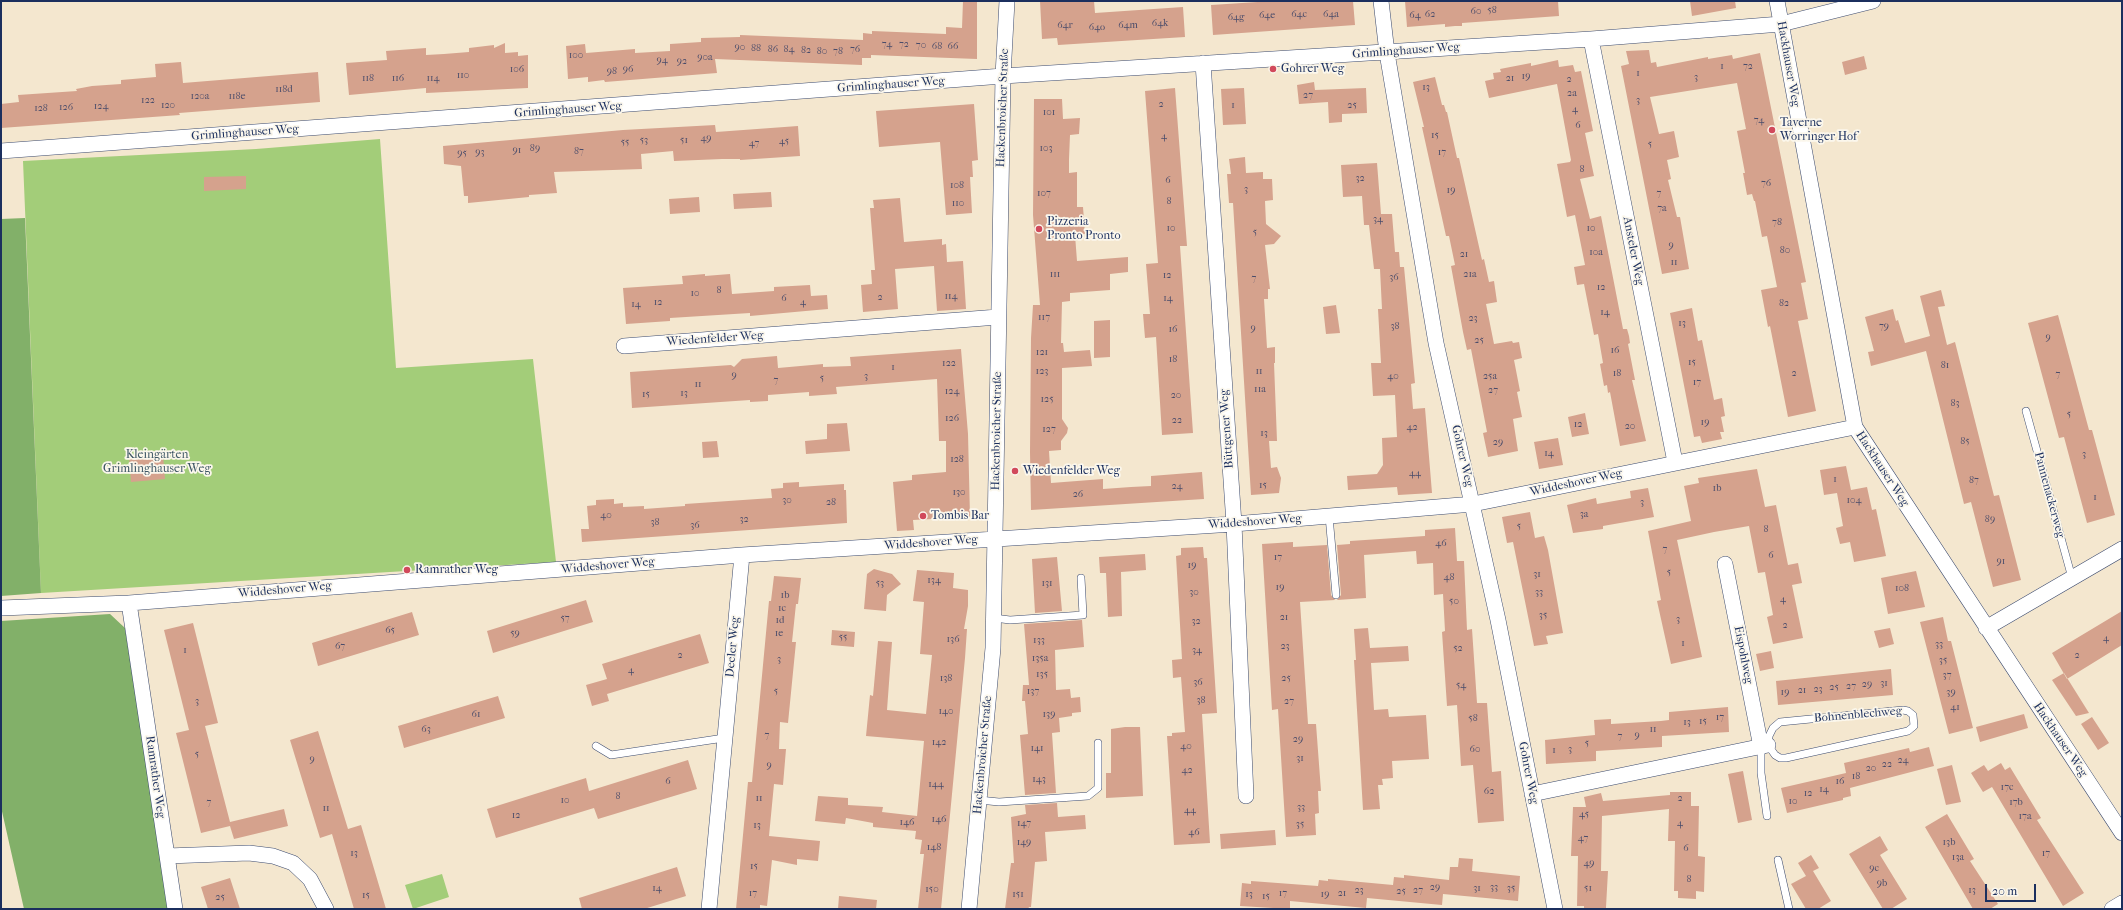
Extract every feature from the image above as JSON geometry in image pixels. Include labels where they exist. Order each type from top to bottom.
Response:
[{"type":"street","name":"Hackenbroicher Straße","points":[[969,909],[993,648],[1003,76],[1007,1]]},
{"type":"street","name":"Gohrer Weg","points":[[1381,1],[1387,53],[1436,343],[1498,620],[1555,909]]},
{"type":"street","name":"Hackhauser Weg","points":[[1777,1],[1855,427],[2122,833]]},
{"type":"street","name":"Grimlinghauser Weg","points":[[1,151],[1003,76],[1591,40],[1781,24],[1873,1]]},
{"type":"street","name":"Ansteler Weg","points":[[1591,40],[1675,462]]},
{"type":"street","name":"Büttgener Weg","points":[[1203,63],[1234,524],[1246,796]]},
{"type":"street","name":"Wiedenfelder Weg","points":[[624,346],[998,318]]},
{"type":"street","name":"Widdeshover Weg","points":[[1,608],[129,603],[742,555],[1234,524],[1473,504],[1675,462],[1855,427]]},
{"type":"street","points":[[1986,628],[2122,549]]},
{"type":"street","name":"Deeler Weg","points":[[709,909],[742,555]]},
{"type":"street","name":"Eispohlweg","points":[[1725,564],[1764,746]]},
{"type":"street","name":"Ramrather Weg","points":[[129,603],[175,909]]},
{"type":"street","points":[[1532,794],[1764,746]]},
{"type":"street","points":[[167,856],[250,853],[280,858],[293,863],[310,879],[326,909]]},
{"type":"street","points":[[2112,909],[2122,903]]},
{"type":"lane","name":"Pannenackerweg","points":[[2026,411],[2072,578]]},
{"type":"lane","points":[[1329,516],[1336,595]]},
{"type":"lane","points":[[994,618],[1010,620],[1083,615],[1081,578]]},
{"type":"lane","name":"Bohnenblechweg","points":[[1903,710],[1908,711],[1913,715],[1914,726],[1908,732],[1786,758],[1780,758],[1764,746],[1771,732],[1780,722],[1903,710]]},
{"type":"lane","points":[[596,746],[611,755],[724,738]]},
{"type":"lane","points":[[980,800],[999,802],[1088,796],[1098,788],[1098,743]]},
{"type":"lane","points":[[1764,746],[1761,773],[1767,816]]},
{"type":"lane","points":[[1778,860],[1789,909]]},
{"type":"green space","name":"Kleingärten Grimlinghauser Weg","points":[[380,139],[396,368],[533,359],[556,562],[41,593],[23,161],[256,149]]},
{"type":"green space","points":[[25,218],[41,593],[1,596],[1,219]]},
{"type":"green space","points":[[110,614],[125,628],[169,909],[24,909],[1,807],[1,621]]},
{"type":"green space","points":[[442,874],[449,897],[413,909],[405,885]]},
{"type":"building","points":[[963,1],[977,1],[977,59],[871,55],[871,58],[862,58],[862,65],[715,59],[717,73],[605,82],[604,80],[588,82],[588,77],[568,79],[566,46],[585,44],[586,53],[635,49],[635,53],[670,51],[670,44],[701,42],[701,38],[740,37],[740,35],[863,40],[863,33],[872,34],[872,31],[946,34],[946,27],[962,28]]},
{"type":"building","points":[[1040,1],[1094,1],[1095,13],[1183,7],[1185,37],[1058,45],[1057,38],[1042,39]]},
{"type":"building","points":[[1273,1],[1353,1],[1355,25],[1213,35],[1211,5]]},
{"type":"building","points":[[1405,1],[1558,1],[1559,16],[1462,23],[1462,26],[1445,27],[1445,24],[1407,27]]},
{"type":"building","points":[[1690,1],[1735,1],[1736,8],[1692,16]]},
{"type":"building","points":[[505,43],[505,53],[518,52],[518,56],[528,55],[528,88],[426,93],[426,88],[349,95],[346,63],[387,60],[386,51],[426,48],[426,55],[444,54],[469,52],[469,48],[494,45],[494,48]]},
{"type":"building","points":[[1649,50],[1651,63],[1656,62],[1657,67],[1708,57],[1708,59],[1732,55],[1733,59],[1760,53],[1806,282],[1801,283],[1808,319],[1798,321],[1816,411],[1788,417],[1770,326],[1768,327],[1761,290],[1777,287],[1767,236],[1762,237],[1755,201],[1752,194],[1747,195],[1743,173],[1745,173],[1737,131],[1746,129],[1737,83],[1650,97],[1659,134],[1674,131],[1679,157],[1667,160],[1671,179],[1668,180],[1677,217],[1680,217],[1689,269],[1662,274],[1621,66],[1629,64],[1626,51]]},
{"type":"building","points":[[1864,56],[1867,69],[1845,75],[1842,62]]},
{"type":"building","points":[[1558,60],[1559,67],[1573,65],[1575,72],[1581,71],[1593,131],[1585,133],[1594,176],[1580,179],[1590,219],[1601,216],[1623,329],[1627,329],[1629,336],[1630,343],[1628,344],[1635,380],[1632,380],[1646,441],[1620,446],[1610,392],[1608,393],[1607,385],[1604,386],[1600,364],[1603,363],[1598,334],[1594,335],[1584,284],[1577,285],[1574,267],[1585,265],[1575,215],[1567,217],[1557,164],[1570,162],[1571,160],[1557,84],[1489,98],[1485,81],[1494,79],[1493,73],[1501,72],[1500,69],[1531,63],[1531,66]]},
{"type":"building","points":[[181,62],[183,83],[318,72],[320,102],[179,113],[180,115],[1,128],[1,104],[19,102],[18,95],[77,91],[76,89],[92,86],[121,84],[121,80],[156,77],[155,64]]},
{"type":"building","points":[[1435,77],[1442,105],[1444,105],[1447,112],[1457,158],[1459,158],[1482,260],[1484,259],[1489,282],[1494,281],[1497,302],[1486,304],[1494,344],[1512,341],[1513,343],[1519,342],[1522,358],[1514,360],[1520,391],[1517,392],[1522,417],[1513,419],[1518,451],[1488,457],[1483,433],[1487,432],[1471,349],[1467,350],[1451,266],[1455,265],[1449,236],[1446,236],[1422,127],[1424,127],[1413,82]]},
{"type":"building","points":[[1314,82],[1315,90],[1366,88],[1367,113],[1342,114],[1342,122],[1329,123],[1328,102],[1299,104],[1297,85]]},
{"type":"building","points":[[1175,88],[1187,246],[1180,246],[1193,433],[1162,435],[1156,337],[1145,338],[1143,314],[1150,314],[1146,264],[1158,263],[1145,91]]},
{"type":"building","points":[[1244,88],[1246,124],[1223,125],[1221,89]]},
{"type":"building","points":[[1034,99],[1062,99],[1063,119],[1080,118],[1079,134],[1070,135],[1069,159],[1069,173],[1077,172],[1077,207],[1083,207],[1085,234],[1075,235],[1077,261],[1128,257],[1128,272],[1110,274],[1110,290],[1070,293],[1070,301],[1062,302],[1061,343],[1063,343],[1064,352],[1090,350],[1092,366],[1062,368],[1062,419],[1068,428],[1067,433],[1061,441],[1061,450],[1049,451],[1051,483],[1103,479],[1103,489],[1151,486],[1151,476],[1202,472],[1204,499],[1031,510],[1031,338],[1033,305],[1040,305],[1033,215]]},
{"type":"building","points":[[974,104],[978,160],[972,161],[973,177],[970,177],[972,213],[946,215],[940,142],[879,147],[876,111]]},
{"type":"building","points":[[715,125],[716,132],[798,126],[800,156],[740,160],[722,159],[674,161],[673,151],[641,154],[642,169],[554,172],[557,193],[468,203],[468,196],[464,196],[461,166],[444,164],[443,146],[623,130]]},
{"type":"building","points":[[1245,157],[1246,173],[1263,172],[1263,179],[1272,179],[1273,200],[1265,201],[1266,224],[1281,236],[1274,244],[1265,245],[1270,289],[1268,289],[1268,299],[1264,299],[1267,348],[1275,347],[1274,363],[1277,441],[1269,441],[1271,468],[1277,467],[1281,478],[1279,493],[1251,495],[1233,203],[1229,203],[1227,174],[1231,174],[1229,159]]},
{"type":"building","points":[[1377,163],[1381,214],[1392,214],[1395,252],[1399,252],[1400,267],[1404,267],[1415,383],[1411,384],[1413,409],[1425,408],[1432,493],[1398,495],[1397,487],[1348,490],[1347,476],[1377,474],[1383,465],[1382,438],[1397,437],[1395,395],[1373,396],[1371,363],[1381,363],[1378,309],[1382,309],[1380,269],[1374,269],[1369,225],[1364,225],[1362,196],[1343,197],[1341,165]]},
{"type":"building","points":[[246,176],[246,189],[204,191],[204,177]]},
{"type":"building","points":[[771,192],[772,207],[734,209],[733,194]]},
{"type":"building","points":[[699,197],[700,212],[670,214],[669,199]]},
{"type":"building","points":[[900,198],[904,242],[942,239],[942,245],[946,244],[947,262],[963,261],[966,309],[937,311],[934,266],[895,269],[898,309],[863,312],[861,285],[872,284],[871,270],[875,270],[870,208],[874,208],[873,200]]},
{"type":"building","points":[[705,274],[705,276],[730,274],[732,294],[774,291],[774,287],[810,285],[811,296],[827,295],[828,309],[750,316],[750,313],[670,318],[670,321],[626,324],[623,288],[683,284],[682,276]]},
{"type":"building","points":[[1941,290],[1945,306],[1938,307],[1947,345],[1955,342],[1994,496],[1999,495],[2021,580],[1993,587],[1971,502],[1964,504],[1926,351],[1871,366],[1868,352],[1874,351],[1865,317],[1893,309],[1905,343],[1930,336],[1920,296]]},
{"type":"building","points":[[1336,305],[1340,333],[1326,334],[1323,307]]},
{"type":"building","points":[[1692,308],[1698,341],[1702,340],[1714,400],[1722,398],[1725,416],[1721,417],[1724,432],[1720,432],[1722,439],[1702,443],[1700,436],[1694,437],[1670,313]]},
{"type":"building","points":[[2058,315],[2089,430],[2092,430],[2115,515],[2087,523],[2064,437],[2059,438],[2028,323]]},
{"type":"building","points":[[1110,320],[1110,357],[1094,358],[1094,321]]},
{"type":"building","points":[[961,349],[968,434],[970,517],[913,520],[914,530],[897,531],[893,482],[912,480],[912,475],[946,472],[946,441],[939,441],[937,379],[836,387],[837,394],[809,396],[809,392],[768,395],[768,401],[750,402],[750,400],[632,408],[630,372],[731,365],[734,367],[742,359],[777,356],[778,368],[823,364],[823,367],[851,366],[850,357]]},
{"type":"building","points":[[1585,413],[1589,434],[1572,437],[1568,417]]},
{"type":"building","points":[[847,423],[850,451],[806,454],[805,441],[827,439],[827,424]]},
{"type":"building","points":[[1558,438],[1563,465],[1539,469],[1534,442]]},
{"type":"building","points":[[717,441],[719,457],[703,458],[702,442]]},
{"type":"building","points":[[163,455],[165,479],[131,482],[129,457]]},
{"type":"building","points":[[1846,466],[1851,490],[1867,487],[1872,510],[1876,509],[1886,556],[1854,562],[1850,542],[1840,544],[1836,528],[1843,526],[1837,493],[1824,495],[1820,470]]},
{"type":"building","points":[[1757,469],[1765,507],[1776,505],[1788,565],[1798,563],[1802,583],[1792,585],[1803,638],[1773,644],[1767,617],[1773,615],[1765,572],[1758,573],[1749,526],[1714,532],[1677,540],[1702,657],[1671,664],[1657,601],[1661,600],[1648,531],[1691,521],[1684,486],[1699,483],[1698,478]]},
{"type":"building","points":[[799,482],[799,487],[844,484],[844,490],[846,490],[847,523],[582,542],[581,529],[589,529],[587,506],[596,505],[596,500],[614,499],[614,504],[623,503],[623,507],[644,506],[644,509],[685,506],[685,504],[772,498],[771,489],[783,488],[783,483]]},
{"type":"building","points":[[1648,488],[1654,517],[1603,526],[1603,529],[1573,533],[1567,505],[1596,498],[1597,504],[1631,498],[1630,491]]},
{"type":"building","points":[[1530,512],[1535,538],[1544,536],[1548,550],[1563,633],[1546,636],[1548,644],[1534,646],[1513,542],[1507,543],[1502,517]]},
{"type":"building","points":[[1455,528],[1457,561],[1464,561],[1467,630],[1472,629],[1477,703],[1487,703],[1492,772],[1501,771],[1504,821],[1478,823],[1473,765],[1461,766],[1457,705],[1447,706],[1442,632],[1445,631],[1443,594],[1434,595],[1433,563],[1417,564],[1416,551],[1364,555],[1366,598],[1337,600],[1341,595],[1337,545],[1350,544],[1350,541],[1425,536],[1425,530]]},
{"type":"building","points":[[1293,542],[1293,547],[1327,545],[1331,595],[1335,600],[1300,602],[1308,724],[1316,724],[1321,791],[1318,791],[1319,813],[1315,814],[1316,835],[1286,837],[1278,709],[1272,710],[1262,544]]},
{"type":"building","points":[[1203,547],[1204,558],[1207,558],[1217,713],[1202,714],[1210,843],[1174,845],[1167,736],[1172,736],[1172,733],[1185,732],[1181,677],[1173,678],[1172,660],[1182,659],[1176,556],[1181,555],[1181,548]]},
{"type":"building","points":[[1145,554],[1146,570],[1121,572],[1122,616],[1108,617],[1106,573],[1100,573],[1099,557]]},
{"type":"building","points":[[1057,557],[1062,611],[1035,613],[1032,559]]},
{"type":"building","points":[[874,569],[892,574],[901,584],[887,595],[886,611],[864,609],[867,574]]},
{"type":"building","points":[[917,570],[954,573],[953,588],[968,590],[968,606],[964,629],[967,629],[965,658],[941,909],[918,909],[924,854],[920,854],[922,840],[915,839],[916,831],[873,827],[873,823],[846,818],[845,824],[815,821],[818,796],[848,798],[848,805],[883,807],[882,812],[917,816],[924,741],[866,736],[870,695],[873,696],[878,641],[892,642],[887,710],[926,714],[932,655],[920,654],[924,602],[913,601]]},
{"type":"building","points":[[1916,571],[1925,607],[1888,614],[1881,578]]},
{"type":"building","points":[[774,576],[801,578],[798,604],[796,604],[792,642],[796,642],[788,723],[780,722],[779,749],[786,749],[783,785],[774,784],[769,836],[820,841],[818,861],[797,859],[797,865],[772,860],[767,906],[760,905],[760,909],[736,909],[748,782],[752,782],[769,601],[771,601]]},
{"type":"building","points":[[586,600],[593,622],[493,653],[487,631]]},
{"type":"building","points":[[2122,611],[2122,645],[2067,679],[2052,653]]},
{"type":"building","points":[[412,612],[419,635],[318,666],[312,643]]},
{"type":"building","points":[[1943,617],[1948,641],[1951,641],[1973,728],[1949,734],[1920,622]]},
{"type":"building","points":[[1082,620],[1084,647],[1055,650],[1056,690],[1070,689],[1071,698],[1080,697],[1081,712],[1072,713],[1072,716],[1059,718],[1060,732],[1052,733],[1056,793],[1025,795],[1020,735],[1028,734],[1025,701],[1022,701],[1023,685],[1029,685],[1024,624]]},
{"type":"building","points":[[193,623],[218,723],[205,726],[230,822],[284,809],[288,826],[234,839],[230,826],[201,833],[176,733],[189,730],[164,630]]},
{"type":"building","points":[[1368,628],[1370,648],[1408,646],[1409,661],[1371,663],[1374,710],[1388,709],[1389,717],[1426,715],[1429,759],[1392,761],[1393,778],[1382,779],[1383,785],[1378,785],[1380,809],[1363,810],[1354,660],[1356,660],[1354,629]]},
{"type":"building","points":[[1890,628],[1894,644],[1879,648],[1874,631]]},
{"type":"building","points":[[832,630],[855,632],[854,647],[831,645]]},
{"type":"building","points":[[700,634],[709,663],[607,694],[609,701],[592,706],[586,685],[607,679],[602,664]]},
{"type":"building","points":[[1771,651],[1774,668],[1760,671],[1756,654]]},
{"type":"building","points":[[1891,669],[1893,695],[1778,705],[1776,681]]},
{"type":"building","points":[[2064,673],[2089,713],[2076,716],[2052,680]]},
{"type":"building","points":[[498,696],[505,718],[404,748],[398,726]]},
{"type":"building","points":[[1728,707],[1729,732],[1662,736],[1662,747],[1596,751],[1596,761],[1546,764],[1545,740],[1595,735],[1594,720],[1611,719],[1611,724],[1661,721],[1669,720],[1669,712]]},
{"type":"building","points":[[2024,714],[2028,728],[1980,742],[1976,727]]},
{"type":"building","points":[[2092,717],[2109,743],[2098,750],[2081,724]]},
{"type":"building","points":[[1140,727],[1143,796],[1106,798],[1106,773],[1111,773],[1111,729]]},
{"type":"building","points":[[318,731],[348,829],[361,825],[386,909],[354,909],[332,834],[320,838],[290,740]]},
{"type":"building","points":[[1929,747],[1934,766],[1850,788],[1851,796],[1843,798],[1843,800],[1787,813],[1781,788],[1846,773],[1844,763],[1909,748],[1910,752]]},
{"type":"building","points":[[688,760],[697,789],[598,819],[594,808],[496,838],[487,809],[586,778],[589,791]]},
{"type":"building","points":[[2001,763],[2005,770],[2010,767],[2041,818],[2037,820],[2084,893],[2063,906],[1992,787],[1983,792],[1971,773],[1984,765],[1988,771]]},
{"type":"building","points":[[1952,765],[1961,802],[1946,805],[1937,769]]},
{"type":"building","points":[[1743,771],[1752,820],[1738,823],[1728,774]]},
{"type":"building","points":[[1670,792],[1691,792],[1691,806],[1699,806],[1698,856],[1705,857],[1704,892],[1696,891],[1696,899],[1678,898],[1678,891],[1674,891],[1675,841],[1668,841],[1669,809],[1602,816],[1601,871],[1608,871],[1606,909],[1584,909],[1584,906],[1577,906],[1578,856],[1571,856],[1573,807],[1586,807],[1584,797],[1601,793],[1603,801],[1670,795]]},
{"type":"building","points":[[1057,803],[1058,817],[1085,815],[1086,829],[1045,832],[1047,861],[1035,862],[1031,907],[1028,909],[1005,909],[1011,863],[1014,863],[1011,817],[1026,814],[1025,805]]},
{"type":"building","points":[[1947,814],[1974,859],[1970,861],[1998,904],[1990,909],[1973,909],[1925,827]]},
{"type":"building","points":[[1275,830],[1276,845],[1221,849],[1220,834]]},
{"type":"building","points":[[1880,836],[1888,850],[1880,855],[1907,899],[1891,909],[1883,909],[1849,854]]},
{"type":"building","points":[[1811,855],[1819,868],[1813,871],[1831,901],[1818,909],[1806,909],[1791,884],[1806,876],[1798,863]]},
{"type":"building","points":[[1459,858],[1473,859],[1472,871],[1520,876],[1518,901],[1443,894],[1442,905],[1367,898],[1366,908],[1290,901],[1290,909],[1240,906],[1242,883],[1251,884],[1251,881],[1318,886],[1319,880],[1328,881],[1328,879],[1393,885],[1394,877],[1404,878],[1404,875],[1449,880],[1450,867],[1458,867]]},
{"type":"building","points":[[677,867],[686,896],[644,909],[582,909],[579,898]]},
{"type":"building","points":[[230,878],[240,909],[208,909],[201,887]]},
{"type":"building","points":[[839,896],[877,900],[876,909],[838,909]]},
{"type":"place","name":"Gohrer Weg","points":[[1273,69]]},
{"type":"place","name":"Taverne Worringer Hof","points":[[1772,130]]},
{"type":"place","name":"Pizzeria Pronto Pronto","points":[[1039,229]]},
{"type":"place","name":"Wiedenfelder Weg","points":[[1015,471]]},
{"type":"place","name":"Tombis Bar","points":[[923,516]]},
{"type":"place","name":"Ramrather Weg","points":[[407,570]]}]
